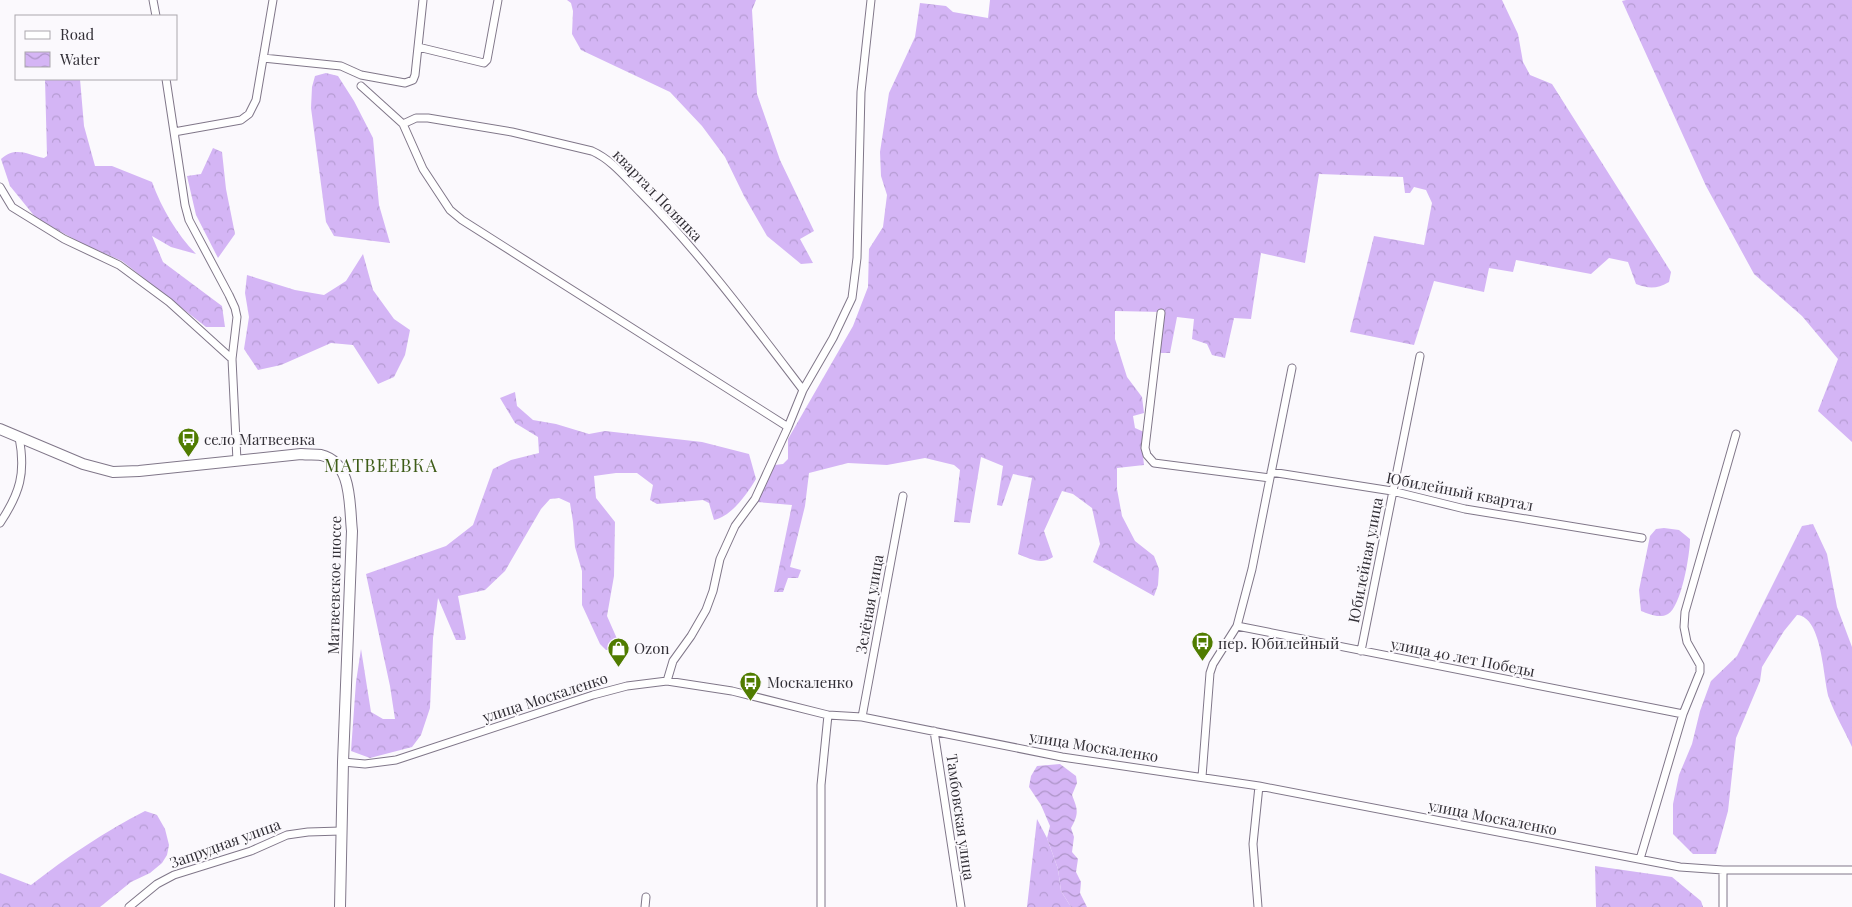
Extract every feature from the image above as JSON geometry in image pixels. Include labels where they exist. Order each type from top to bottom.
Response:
[{"type":"main road","name":"Матвеевское шоссе","points":[[0,429],[84,464],[113,472],[301,454],[320,455],[333,460],[343,471],[348,494],[352,531],[343,757],[340,907]]},
{"type":"street","points":[[153,0],[156,15]]},
{"type":"street","points":[[174,132],[241,120],[249,114],[256,100],[273,0]]},
{"type":"street","points":[[263,58],[341,66],[361,75],[405,83],[413,80],[415,75],[424,0]]},
{"type":"street","points":[[418,47],[484,63],[487,60],[498,0]]},
{"type":"street","points":[[667,681],[673,661],[691,636],[706,610],[713,591],[720,559],[735,526],[755,499],[803,390],[829,345],[852,298],[856,277],[861,92],[871,0]]},
{"type":"street","points":[[166,80],[184,205],[189,220],[236,308],[237,317],[232,359],[237,461]]},
{"type":"street","points":[[361,86],[403,124],[423,169],[450,210],[462,220],[788,427]]},
{"type":"street","name":"квартал Полянка","points":[[403,124],[416,118],[428,118],[512,132],[592,150],[603,156],[651,203],[694,252],[753,324],[803,390]]},
{"type":"street","points":[[0,187],[12,208],[64,240],[119,265],[169,302],[232,359]]},
{"type":"street","name":"Юбилейный квартал","points":[[1161,314],[1145,448],[1150,460],[1154,463],[1271,475],[1392,491],[1465,509],[1642,538]]},
{"type":"street","name":"Юбилейная улица","points":[[1361,651],[1420,356]]},
{"type":"street","points":[[1202,777],[1210,673],[1213,664],[1237,626],[1252,568],[1292,368]]},
{"type":"street","points":[[1640,859],[1684,714],[1700,672],[1700,664],[1687,642],[1684,612],[1736,434]]},
{"type":"street","points":[[0,522],[13,503],[21,483],[22,453],[19,437]]},
{"type":"street","name":"Зелёная улица","points":[[862,717],[903,496]]},
{"type":"street","name":"улица 40 лет Победы","points":[[1237,626],[1684,714]]},
{"type":"street","name":"улица Москаленко","points":[[343,757],[365,764],[396,760],[593,695],[627,686],[667,681],[732,691],[828,715],[862,717],[1062,756],[1259,786],[1680,867],[1723,870],[1852,870]]},
{"type":"street","points":[[821,907],[821,786],[828,715]]},
{"type":"street","name":"Тамбовская улица","points":[[934,731],[961,907]]},
{"type":"street","points":[[1258,907],[1253,844],[1259,786]]},
{"type":"street","name":"Запрудная улица","points":[[129,907],[157,884],[174,876],[251,851],[287,835],[341,831]]},
{"type":"street","points":[[1723,870],[1723,907]]},
{"type":"street","points":[[645,907],[646,897]]},
{"type":"green space","points":[[567,0],[756,0],[752,10],[757,94],[780,160],[814,231],[800,239],[813,263],[801,264],[767,236],[744,196],[725,157],[702,126],[670,92],[581,50],[572,34],[573,11],[571,3]]},
{"type":"green space","points":[[990,0],[1502,0],[1518,34],[1523,62],[1530,75],[1552,84],[1671,272],[1669,282],[1653,287],[1636,284],[1628,262],[1609,258],[1591,274],[1516,260],[1513,272],[1489,268],[1484,292],[1434,281],[1414,345],[1350,332],[1374,236],[1424,245],[1432,203],[1426,190],[1414,187],[1410,193],[1405,193],[1403,177],[1319,174],[1305,263],[1261,253],[1251,319],[1234,318],[1225,358],[1212,355],[1207,344],[1192,339],[1194,319],[1177,317],[1170,353],[1159,353],[1163,312],[1115,311],[1115,339],[1127,377],[1142,397],[1144,413],[1133,416],[1135,428],[1144,432],[1142,447],[1144,465],[1117,468],[1117,489],[1122,516],[1135,541],[1154,556],[1159,569],[1158,585],[1154,596],[1093,562],[1100,544],[1092,508],[1073,494],[1062,491],[1044,531],[1053,557],[1040,561],[1018,554],[1032,478],[1013,474],[1002,506],[997,505],[1003,466],[981,457],[970,523],[954,522],[960,470],[954,465],[925,458],[887,465],[848,463],[809,473],[805,506],[790,567],[801,570],[798,578],[788,578],[783,592],[774,592],[792,505],[757,502],[775,465],[783,464],[788,459],[788,439],[853,326],[868,287],[869,249],[883,227],[887,195],[881,176],[880,152],[889,93],[915,37],[920,3],[946,6],[953,12],[988,18]]},
{"type":"green space","points":[[1852,0],[1852,442],[1818,411],[1838,359],[1802,316],[1754,274],[1706,186],[1622,1]]},
{"type":"green space","points":[[326,73],[338,76],[354,101],[373,138],[379,205],[390,243],[334,236],[326,222],[311,108],[312,87],[315,76]]},
{"type":"green space","points":[[45,80],[80,80],[84,126],[95,166],[112,166],[152,182],[170,220],[196,254],[171,247],[152,236],[163,262],[222,306],[225,327],[206,327],[122,261],[81,243],[36,218],[10,186],[1,159],[6,155],[16,152],[44,158],[47,156]]},
{"type":"green space","points":[[213,148],[222,152],[226,189],[235,234],[218,258],[196,215],[187,176],[201,174]]},
{"type":"green space","points":[[363,254],[373,290],[394,319],[410,330],[405,355],[394,377],[378,384],[353,345],[331,343],[281,365],[258,370],[244,349],[249,317],[245,293],[247,275],[295,290],[324,295],[346,281]]},
{"type":"green space","points":[[515,392],[517,406],[533,420],[556,424],[589,434],[605,431],[702,442],[749,454],[756,479],[744,498],[733,509],[721,518],[714,520],[709,503],[703,500],[657,504],[650,500],[653,485],[637,473],[594,476],[596,498],[615,522],[614,576],[607,616],[618,641],[617,646],[606,650],[600,644],[582,605],[582,571],[575,547],[570,503],[559,498],[550,499],[541,509],[505,571],[485,590],[458,596],[465,640],[456,640],[438,598],[433,638],[430,708],[421,735],[412,747],[370,758],[351,751],[356,682],[361,649],[371,712],[383,719],[395,719],[390,686],[366,574],[446,546],[473,525],[493,469],[511,460],[539,453],[538,437],[515,423],[500,398]]},
{"type":"green space","points":[[1813,524],[1827,554],[1837,607],[1852,647],[1852,747],[1829,698],[1817,637],[1806,618],[1797,615],[1784,631],[1762,667],[1760,681],[1736,738],[1728,811],[1716,854],[1693,854],[1673,834],[1673,804],[1679,775],[1692,744],[1700,711],[1711,681],[1737,656],[1802,526]]},
{"type":"green space","points":[[1656,529],[1679,530],[1690,539],[1690,547],[1684,580],[1677,602],[1668,614],[1658,616],[1641,611],[1639,590],[1650,536]]},
{"type":"green space","points":[[145,811],[157,815],[165,829],[169,845],[167,855],[162,863],[150,873],[131,882],[100,907],[0,907],[0,873],[31,885],[86,845]]},
{"type":"green space","points":[[1037,819],[1047,838],[1058,869],[1061,891],[1071,907],[1027,907]]},
{"type":"green space","points":[[1595,866],[1672,877],[1701,901],[1703,907],[1596,907]]},
{"type":"water","points":[[1060,764],[1076,776],[1077,783],[1072,795],[1077,812],[1071,828],[1074,837],[1072,852],[1078,859],[1076,872],[1081,882],[1080,893],[1087,907],[1071,907],[1061,891],[1058,869],[1047,838],[1050,826],[1041,805],[1029,787],[1031,776],[1037,766]]},
{"type":"place","name":"село Матвеевка","points":[[188,458]]},
{"type":"place","name":"пер. Юбилейный","points":[[1202,662]]},
{"type":"place","name":"Ozon","points":[[618,667]]},
{"type":"place","name":"Москаленко","points":[[751,701]]},
{"type":"district","name":"МАТВЕЕВКА","points":[[381,465]]}]
